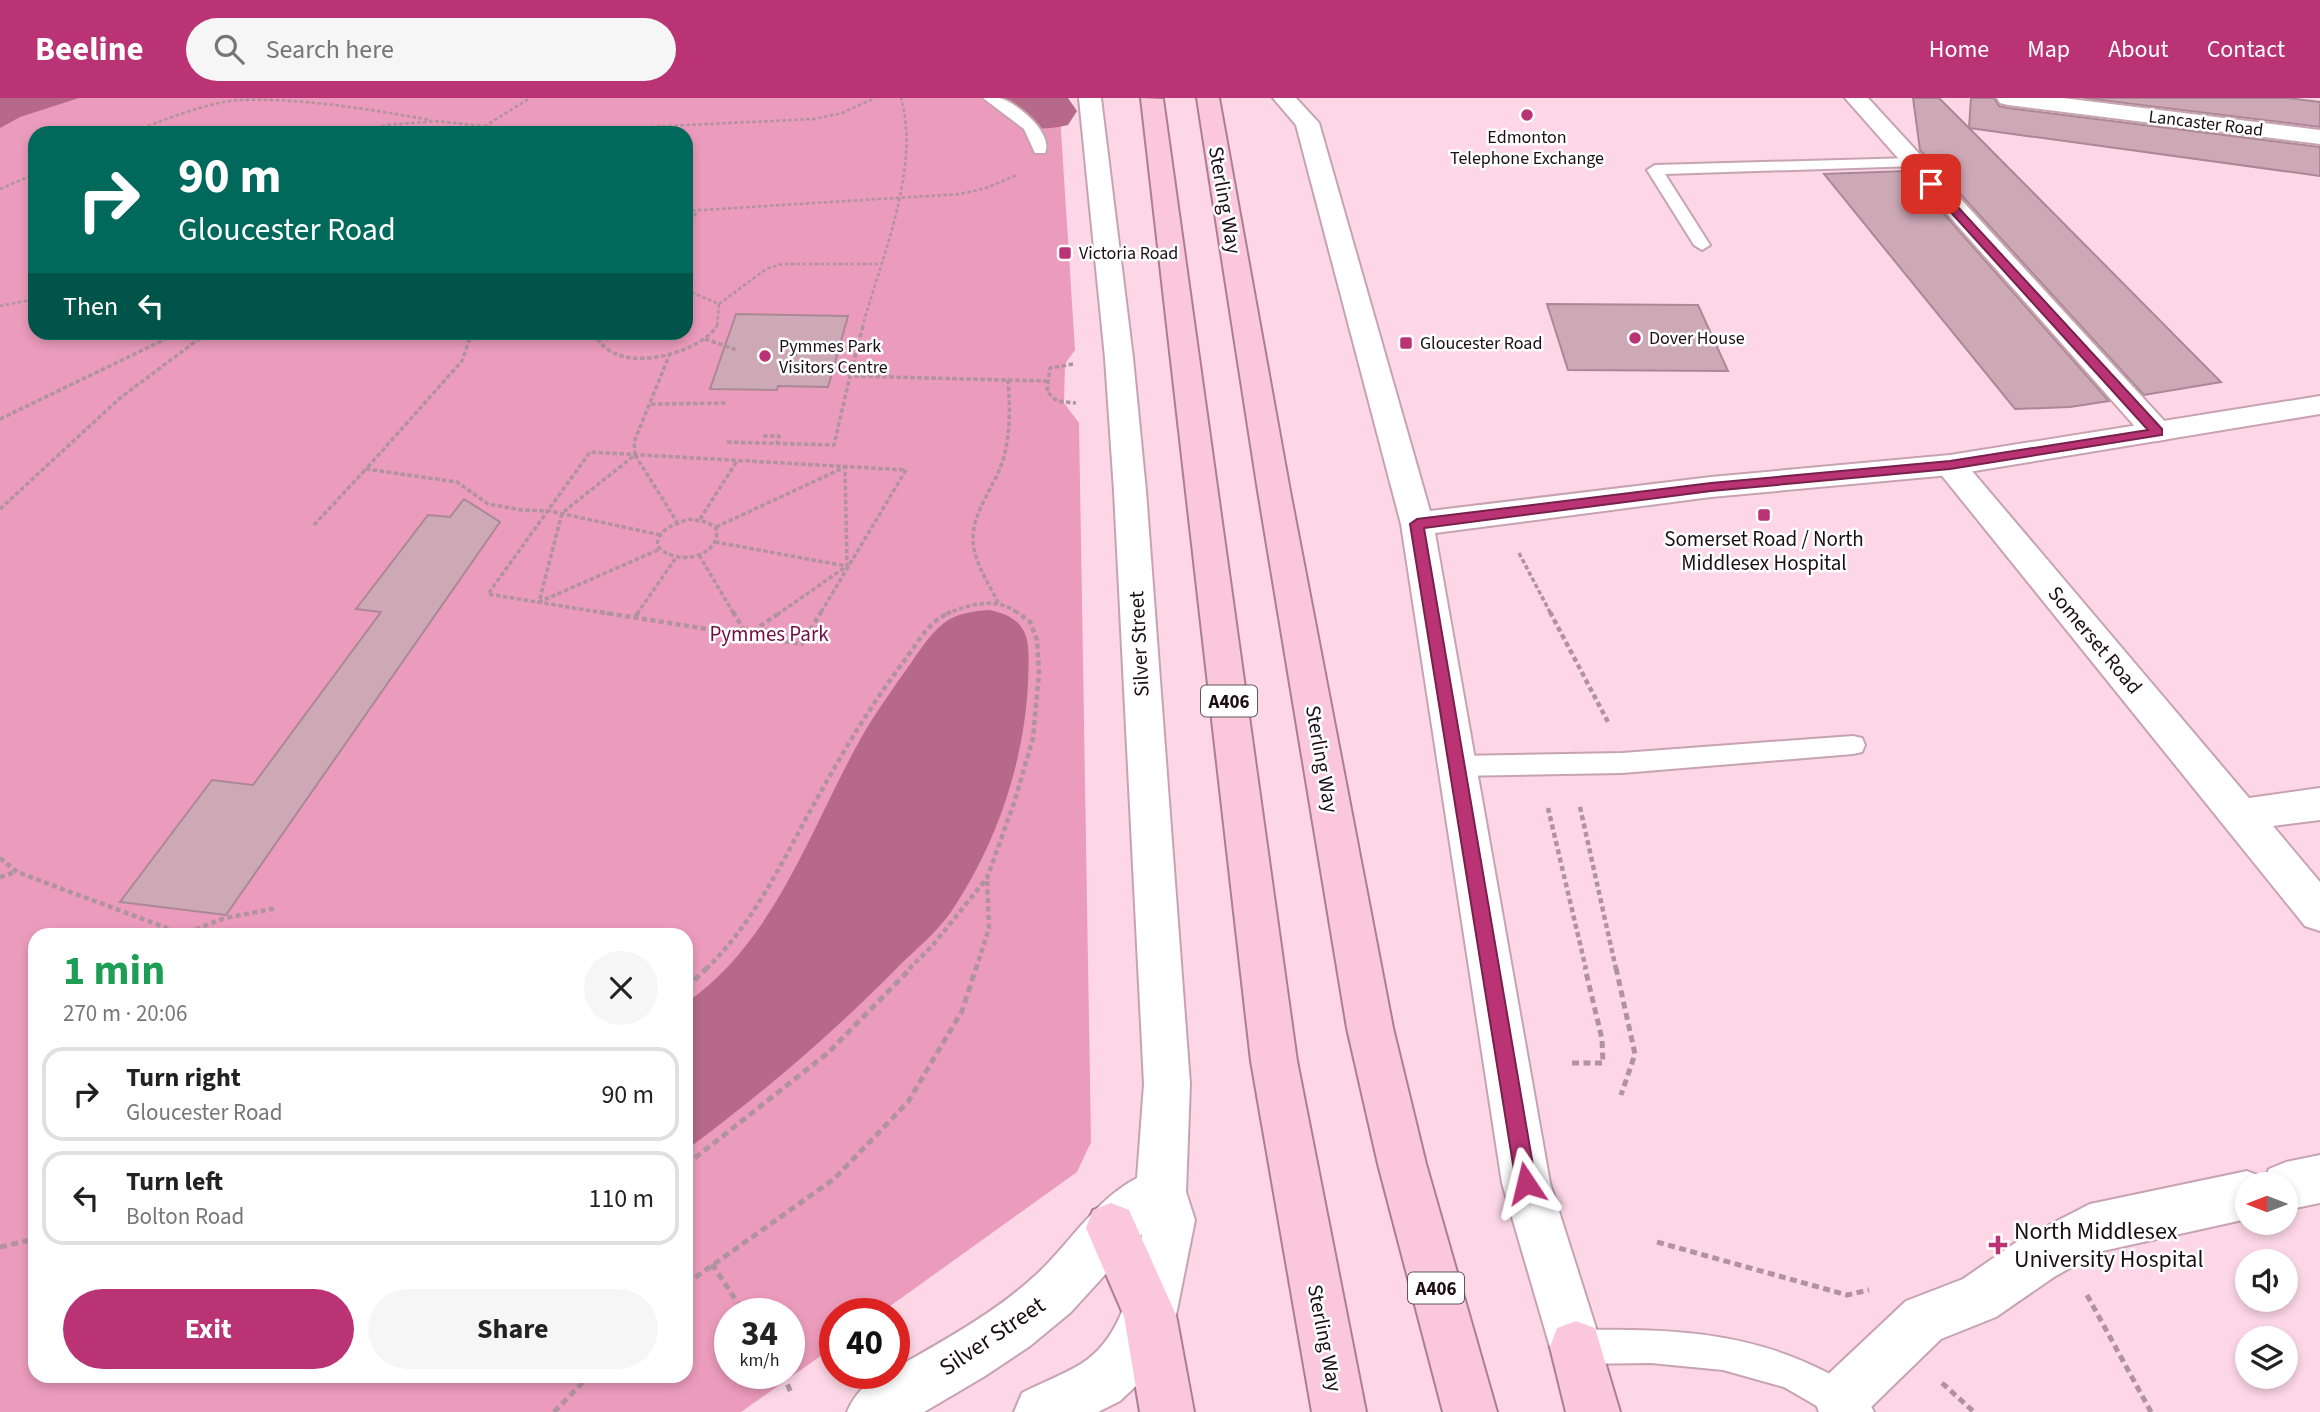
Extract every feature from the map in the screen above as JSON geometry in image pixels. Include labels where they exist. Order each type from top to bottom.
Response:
[{"type":"highway","name":"Sterling Way","points":[[1208,98],[1370,1028],[1402,1164],[1470,1412]]},
{"type":"highway","name":"Sterling Way","points":[[1152,99],[1274,1060],[1339,1412]]},
{"type":"highway","points":[[1111,1228],[1150,1315],[1167,1412]]},
{"type":"highway","points":[[1576,1348],[1592,1412]]},
{"type":"street","name":"Silver Street","points":[[1041,1412],[1101,1382],[1121,1363],[1150,1315],[1170,1220],[1161,1192],[1167,1084],[1130,491],[1119,358],[1090,98]]},
{"type":"street","points":[[1284,98],[1314,112],[1417,524],[1526,1183],[1576,1348]]},
{"type":"street","points":[[1856,98],[2157,432]]},
{"type":"street","name":"Lancaster Road","points":[[2008,98],[2320,137]]},
{"type":"street","points":[[1417,524],[1711,487],[1950,465],[2320,405]]},
{"type":"street","name":"Somerset Road","points":[[1950,465],[2320,914]]},
{"type":"street","points":[[2240,815],[2320,804]]},
{"type":"street","points":[[2298,1184],[2320,1179]]},
{"type":"street","name":"Silver Street","points":[[874,1412],[1007,1331],[1055,1294],[1111,1228],[1142,1200],[1161,1192]]},
{"type":"street","points":[[1850,1408],[1924,1319],[1978,1299],[2036,1259],[2090,1229],[2235,1198]]},
{"type":"lane","points":[[990,98],[1035,130],[1040,150]]},
{"type":"lane","points":[[1702,245],[1655,170],[1912,163]]},
{"type":"lane","points":[[1455,766],[1622,763],[1853,745]]},
{"type":"lane","points":[[1576,1348],[1682,1347],[1740,1355],[1792,1373],[1850,1408]]},
{"type":"path","points":[[484,126],[530,98]]},
{"type":"path","points":[[665,126],[814,119],[842,113],[875,98]]},
{"type":"path","points":[[727,442],[834,445],[898,198],[907,146],[906,110],[898,98]]},
{"type":"path","points":[[147,126],[236,100],[306,99],[474,126]]},
{"type":"path","points":[[383,126],[437,121]]},
{"type":"path","points":[[693,210],[960,194],[986,188],[1026,169],[1035,161],[1040,150]]},
{"type":"path","points":[[0,190],[28,177]]},
{"type":"path","points":[[693,218],[697,210]]},
{"type":"path","points":[[600,340],[612,353],[632,358],[669,355],[705,339],[717,328],[719,304],[766,269],[782,264],[879,264]]},
{"type":"path","points":[[693,293],[719,304]]},
{"type":"path","points":[[0,306],[28,300]]},
{"type":"path","points":[[705,339],[737,350]]},
{"type":"path","points":[[0,419],[163,340]]},
{"type":"path","points":[[0,509],[120,398],[197,340]]},
{"type":"path","points":[[314,525],[462,361],[469,340]]},
{"type":"path","points":[[798,343],[802,349]]},
{"type":"path","points":[[795,355],[802,349],[857,348]]},
{"type":"path","points":[[669,355],[634,442],[635,455],[677,522]]},
{"type":"path","points":[[1064,403],[1051,398],[1047,392],[1047,380],[1050,368],[1065,364]]},
{"type":"path","points":[[850,376],[1047,380]]},
{"type":"path","points":[[999,603],[981,564],[973,538],[978,518],[1003,463],[1011,406],[1008,379]]},
{"type":"path","points":[[651,404],[728,403]]},
{"type":"path","points":[[764,436],[779,436],[777,443]]},
{"type":"path","points":[[590,452],[635,455],[738,460],[906,470],[802,644],[488,594],[590,452]]},
{"type":"path","points":[[539,602],[562,513],[635,455]]},
{"type":"path","points":[[699,519],[738,460]]},
{"type":"path","points":[[716,527],[845,467]]},
{"type":"path","points":[[845,467],[847,566]]},
{"type":"path","points":[[366,469],[457,482],[488,504],[521,510],[550,510],[660,535]]},
{"type":"path","points":[[658,550],[660,535],[677,522],[699,519],[716,527]]},
{"type":"path","points":[[658,550],[675,559],[699,555],[715,542],[718,535],[716,527]]},
{"type":"path","points":[[715,542],[847,566]]},
{"type":"path","points":[[1516,547],[1613,730],[1622,763]]},
{"type":"path","points":[[539,602],[658,550]]},
{"type":"path","points":[[699,555],[747,635]]},
{"type":"path","points":[[635,617],[675,559]]},
{"type":"path","points":[[747,635],[847,566]]},
{"type":"path","points":[[693,982],[727,950],[759,905],[846,746],[929,627],[945,614],[970,604],[999,603],[1015,610],[1030,622],[1037,640],[1040,673],[1033,738],[1014,803],[987,878],[933,945],[830,1052],[693,1160]]},
{"type":"path","points":[[1546,800],[1602,1039],[1603,1063],[1572,1063]]},
{"type":"path","points":[[1578,800],[1635,1054],[1620,1095]]},
{"type":"path","points":[[0,858],[17,872],[167,928]]},
{"type":"path","points":[[0,877],[17,872]]},
{"type":"path","points":[[693,1279],[834,1178],[908,1102],[962,1011],[989,928],[987,878]]},
{"type":"path","points":[[199,928],[225,918],[277,908]]},
{"type":"path","points":[[0,1247],[28,1241]]},
{"type":"path","points":[[1657,1242],[1847,1294],[1872,1289]]},
{"type":"path","points":[[712,1264],[734,1298]]},
{"type":"path","points":[[2081,1284],[2151,1412]]},
{"type":"path","points":[[554,1412],[582,1383]]},
{"type":"path","points":[[789,1389],[792,1395]]},
{"type":"green space","name":"Pymmes Park","points":[[0,98],[1055,98],[1060,115],[1075,350],[1065,364],[1064,403],[1079,423],[1091,1142],[1077,1172],[901,1298],[819,1298],[819,1357],[805,1367],[805,1298],[714,1298],[714,1389],[774,1389],[741,1412],[0,1412]]},
{"type":"shaded area","points":[[0,98],[79,98],[20,117],[0,128]]},
{"type":"shaded area","points":[[989,610],[1014,620],[1026,636],[1029,657],[1021,744],[1014,773],[994,831],[967,886],[939,926],[849,1015],[769,1085],[693,1145],[693,997],[716,979],[742,951],[765,920],[803,853],[860,740],[926,641],[944,623],[972,612]]},
{"type":"building","points":[[1913,98],[1939,98],[2221,382],[2144,395],[1920,150]]},
{"type":"building","points":[[1971,98],[1994,98],[1999,106],[2008,108],[2320,147],[2320,176],[1969,128]]},
{"type":"building","points":[[2084,98],[2288,98],[2320,102],[2320,127]]},
{"type":"building","points":[[1906,171],[2109,401],[2070,407],[2015,409],[1824,174]]},
{"type":"building","name":"Dover House","points":[[1547,304],[1698,305],[1728,371],[1568,370]]},
{"type":"building","name":"Pymmes Park Visitors Centre","points":[[736,314],[848,316],[828,387],[778,386],[777,390],[710,389]]},
{"type":"building","points":[[464,499],[500,522],[226,915],[120,902],[212,780],[253,785],[381,612],[356,609],[428,515],[450,517]]},
{"type":"waterway","points":[[1025,98],[1045,111]]},
{"type":"place","name":"Edmonton Telephone Exchange","points":[[1527,115]]},
{"type":"place","name":"Victoria Road","points":[[1065,253]]},
{"type":"place","name":"Dover House","points":[[1635,338]]},
{"type":"place","name":"Gloucester Road","points":[[1406,343]]},
{"type":"place","name":"Pymmes Park Visitors Centre","points":[[765,356]]},
{"type":"place","name":"Somerset Road / North Middlesex Hospital","points":[[1764,515]]},
{"type":"place","name":"North Middlesex University Hospital","points":[[1998,1245]]},
{"type":"route","points":[[1526,1183],[1417,524],[1711,487],[1950,465],[2157,432],[1931,184]]}]
